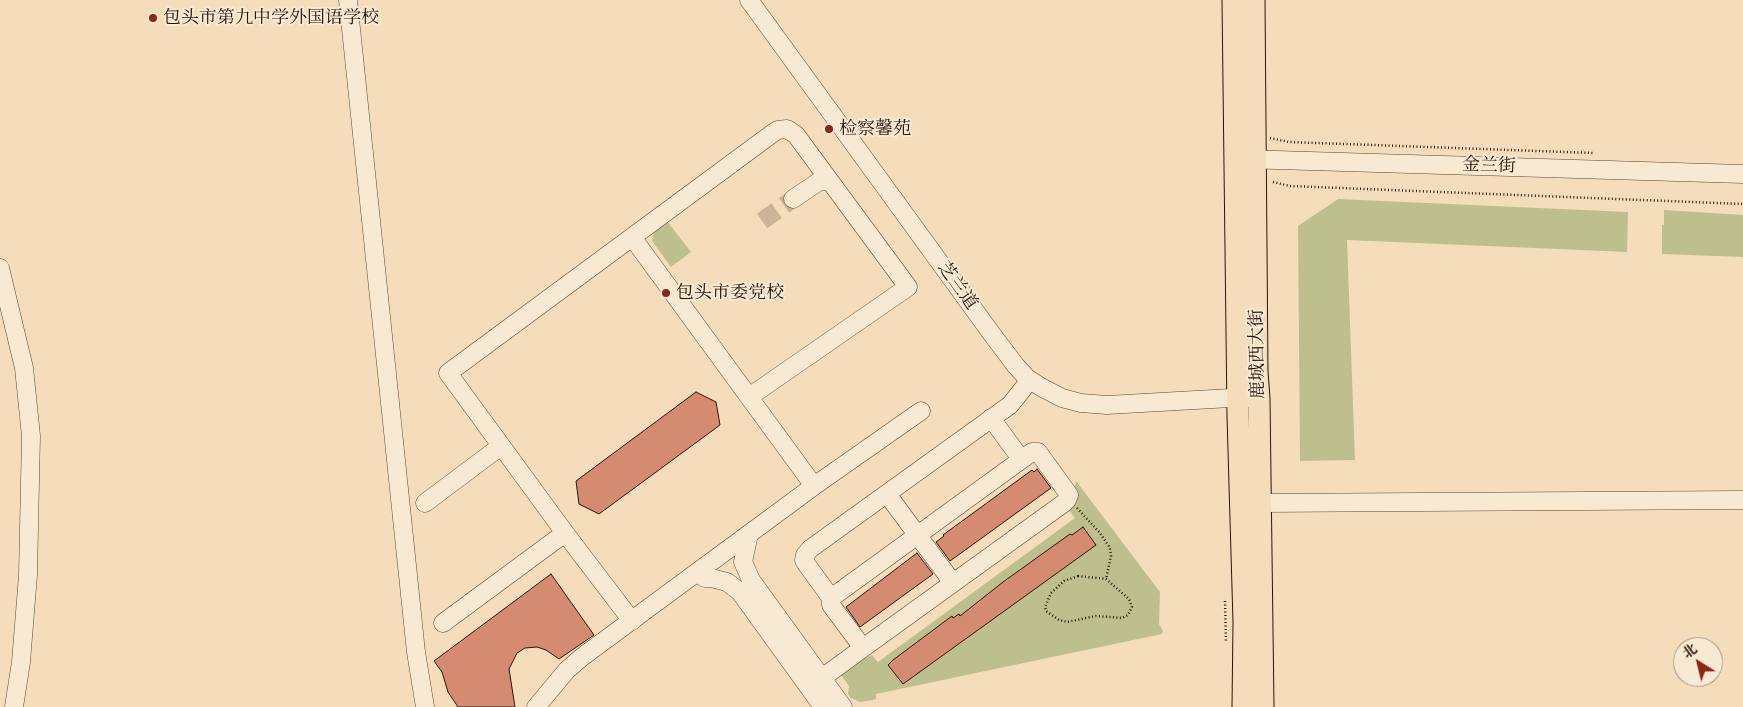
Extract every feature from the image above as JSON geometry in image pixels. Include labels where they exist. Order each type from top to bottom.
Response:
[{"type":"main road","name":"鹿城西大街","points":[[1233,0],[1238,398],[1244,622],[1243,707]]},
{"type":"main road","name":"鹿城西大街","points":[[1254,0],[1257,371],[1264,707]]},
{"type":"street","points":[[348,0],[416,652],[425,707]]},
{"type":"street","name":"芝兰道","points":[[749,0],[994,337],[1016,366],[1030,380],[1062,398],[1081,403],[1107,405],[1238,398],[1259,399]]},
{"type":"street","points":[[632,621],[448,373],[772,134],[783,128],[796,135],[908,287],[749,397]]},
{"type":"street","name":"金兰街","points":[[1234,159],[1256,169],[1743,174]]},
{"type":"street","points":[[793,199],[821,180],[831,183]]},
{"type":"street","points":[[632,237],[814,486]]},
{"type":"street","points":[[0,268],[24,368],[31,436],[28,575],[21,662],[14,707]]},
{"type":"street","points":[[863,648],[831,605],[831,598],[807,565],[804,560],[805,555],[810,549],[1010,405],[1030,380]]},
{"type":"street","points":[[536,707],[567,670],[582,657],[814,486],[921,411]]},
{"type":"street","points":[[991,418],[1021,459]]},
{"type":"street","points":[[425,503],[501,446]]},
{"type":"street","points":[[822,678],[1068,498],[1067,492],[1038,452],[1032,452],[831,598]]},
{"type":"street","points":[[887,494],[953,583]]},
{"type":"street","points":[[1261,503],[1743,500]]},
{"type":"street","points":[[443,624],[565,533]]},
{"type":"street","points":[[749,534],[743,562],[745,569],[843,707]]},
{"type":"street","points":[[697,573],[704,578],[727,582],[740,592],[823,707]]},
{"type":"path","points":[[1256,136],[1289,142],[1595,153]]},
{"type":"path","points":[[1256,169],[1290,186],[1743,204]]},
{"type":"path","points":[[1068,498],[1110,548],[1111,556],[1106,579]]},
{"type":"path","points":[[1082,576],[1106,579],[1127,596],[1131,603],[1131,610],[1128,615],[1122,618],[1096,616],[1067,622],[1059,620],[1046,612],[1045,607],[1048,598],[1056,588],[1068,579],[1082,576]]},
{"type":"green space","points":[[1338,199],[1628,212],[1627,252],[1347,240],[1355,460],[1300,461],[1298,226]]},
{"type":"green space","points":[[1664,210],[1743,215],[1743,257],[1662,254]]},
{"type":"green space","points":[[667,221],[691,252],[671,267],[652,241],[654,231]]},
{"type":"green space","points":[[1076,481],[1160,592],[1159,624],[1163,631],[1162,634],[876,694],[876,699],[873,700],[860,702],[851,698],[848,694],[849,686],[838,671],[872,655],[878,662],[1075,518],[1067,508]]},
{"type":"building","points":[[696,392],[716,402],[720,425],[599,514],[579,504],[576,481]]},
{"type":"building","points":[[1037,469],[1051,488],[950,561],[936,542],[1032,470],[1034,472]]},
{"type":"building","points":[[1083,527],[1096,545],[903,684],[888,665],[952,616],[953,618],[959,614],[960,616],[1003,582],[1070,534],[1072,535]]},
{"type":"building","points":[[917,553],[933,574],[860,627],[846,607]]},
{"type":"building","points":[[551,574],[594,635],[559,659],[546,650],[537,647],[525,648],[517,653],[509,669],[515,707],[458,707],[448,692],[442,672],[434,661]]},
{"type":"tunnel","points":[[762,221],[793,199]]},
{"type":"place","name":"包头市第九中学外国语学校","points":[[153,18]]},
{"type":"place","name":"检察馨苑","points":[[829,129]]},
{"type":"place","name":"包头市委党校","points":[[666,293]]}]
